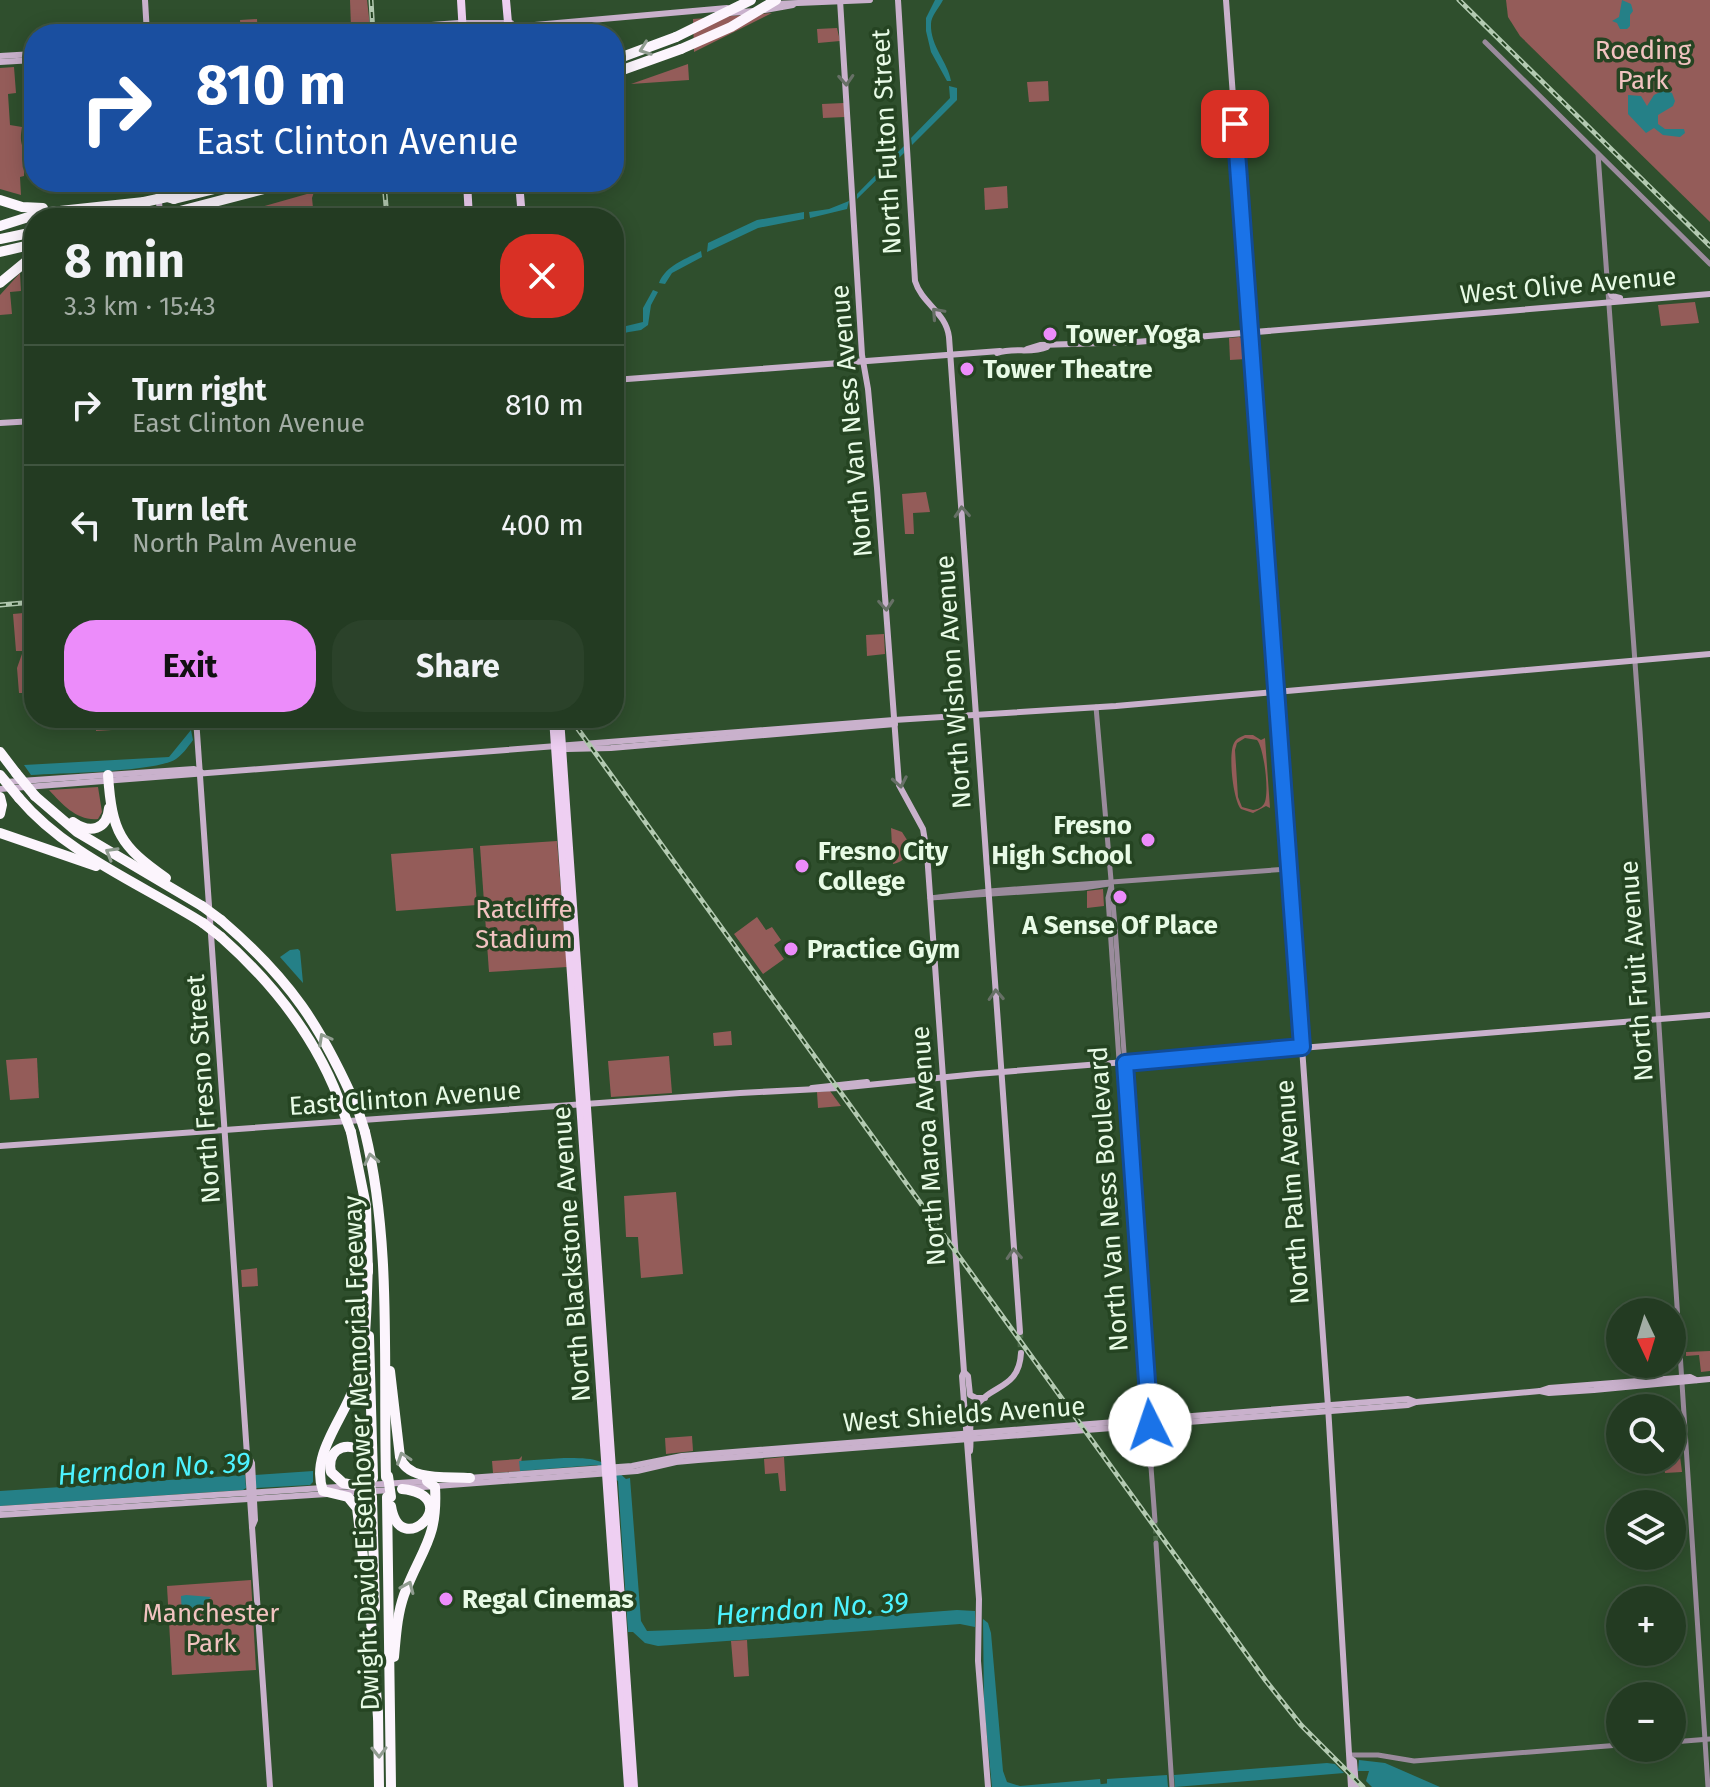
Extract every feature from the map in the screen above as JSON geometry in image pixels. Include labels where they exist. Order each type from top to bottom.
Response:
[{"type":"highway","points":[[709,22],[742,0]]},
{"type":"highway","points":[[624,56],[676,37],[751,0]]},
{"type":"highway","points":[[624,72],[731,27],[776,0]]},
{"type":"highway","points":[[130,208],[167,197],[174,199],[202,192]]},
{"type":"highway","points":[[191,208],[253,192]]},
{"type":"highway","points":[[0,200],[27,208],[101,207]]},
{"type":"highway","points":[[91,208],[144,204]]},
{"type":"highway","points":[[0,226],[24,218]]},
{"type":"highway","points":[[0,239],[24,234]]},
{"type":"highway","points":[[4,252],[24,247]]},
{"type":"highway","points":[[0,283],[24,263]]},
{"type":"highway","name":"Dwight David Eisenhower Memorial Freeway","points":[[0,752],[35,796],[77,832],[202,906],[266,962],[308,1012],[338,1065],[358,1110],[373,1167],[379,1213],[389,1497],[391,1787]]},
{"type":"highway","name":"Dwight David Eisenhower Memorial Freeway","points":[[0,775],[53,830],[82,851],[179,907],[221,937],[272,989],[299,1023],[322,1061],[351,1132],[366,1206],[379,1787]]},
{"type":"highway","points":[[108,778],[110,802],[118,831],[128,848],[202,906]]},
{"type":"highway","points":[[35,796],[89,830],[104,824],[110,802]]},
{"type":"highway","points":[[0,798],[0,814]]},
{"type":"highway","points":[[0,833],[95,865],[179,907]]},
{"type":"highway","points":[[383,1307],[402,1465],[415,1474],[470,1478]]},
{"type":"highway","points":[[367,1308],[360,1368],[349,1400],[323,1452],[325,1491],[348,1497],[357,1508],[371,1621],[378,1718]]},
{"type":"highway","points":[[358,1486],[343,1483],[331,1472],[330,1461],[335,1450],[344,1446],[359,1449],[371,1477]]},
{"type":"highway","points":[[390,1719],[398,1618],[408,1584],[431,1537],[435,1517],[431,1484]]},
{"type":"highway","points":[[389,1497],[398,1524],[413,1529],[422,1525],[429,1516],[428,1502],[420,1493],[402,1489]]},
{"type":"main road","points":[[145,0],[146,24]]},
{"type":"main road","points":[[461,0],[463,24]]},
{"type":"main road","points":[[506,0],[508,24]]},
{"type":"main road","points":[[534,24],[696,13],[772,4],[870,0]]},
{"type":"main road","name":"North Fulton Street","points":[[898,0],[915,281]]},
{"type":"main road","name":"North Van Ness Avenue","points":[[840,1],[863,361],[877,488],[900,788],[924,833]]},
{"type":"main road","name":"North Palm Avenue","points":[[1227,1],[1354,1787]]},
{"type":"main road","points":[[0,59],[24,58]]},
{"type":"main road","name":"North Wishon Avenue","points":[[915,281],[920,295],[945,322],[950,355],[1020,1332]]},
{"type":"main road","points":[[1609,290],[1615,298],[1631,300]]},
{"type":"main road","name":"West Olive Avenue","points":[[624,379],[1710,294]]},
{"type":"main road","points":[[0,423],[24,422]]},
{"type":"main road","points":[[559,747],[602,749],[668,741],[671,738],[1096,707],[1710,654]]},
{"type":"main road","points":[[0,783],[201,772],[567,745],[786,734],[895,722]]},
{"type":"main road","name":"North Fresno Street","points":[[197,728],[270,1787]]},
{"type":"main road","name":"North Blackstone Avenue","points":[[555,728],[566,833],[569,939],[579,993],[584,1105]]},
{"type":"main road","name":"North Blackstone Avenue","points":[[560,728],[559,802],[570,860],[574,971],[628,1689],[628,1787]]},
{"type":"main road","points":[[786,734],[805,728]]},
{"type":"main road","points":[[0,789],[108,778]]},
{"type":"main road","points":[[559,792],[562,795],[566,833]]},
{"type":"main road","name":"North Maroa Avenue","points":[[924,833],[964,1372],[979,1620],[980,1691],[988,1787]]},
{"type":"main road","name":"East Clinton Avenue","points":[[812,1088],[1710,1015]]},
{"type":"main road","points":[[838,1088],[853,1082]]},
{"type":"main road","name":"East Clinton Avenue","points":[[0,1146],[870,1083]]},
{"type":"main road","points":[[968,1436],[972,1413],[985,1398],[1013,1378],[1020,1364],[1021,1353]]},
{"type":"main road","points":[[964,1372],[968,1376],[970,1395],[985,1398]]},
{"type":"main road","name":"West Shields Avenue","points":[[610,1471],[637,1471],[676,1462],[1408,1399],[1416,1402],[1638,1381],[1710,1379]]},
{"type":"main road","name":"West Shields Avenue","points":[[1540,1391],[1616,1389],[1683,1380]]},
{"type":"main road","points":[[1616,1389],[1638,1381]]},
{"type":"main road","points":[[0,1512],[251,1494],[402,1489],[470,1478],[610,1471]]},
{"type":"main road","points":[[325,1491],[358,1486],[610,1471]]},
{"type":"main road","name":"North Blackstone Avenue","points":[[610,1471],[619,1656],[627,1735]]},
{"type":"main road","points":[[0,1512],[189,1504],[251,1494]]},
{"type":"main road","points":[[189,1504],[193,1500],[219,1496]]},
{"type":"main road","points":[[619,1656],[624,1686],[628,1689]]},
{"type":"main road","points":[[627,1735],[634,1787]]},
{"type":"street","points":[[1485,42],[1710,264]]},
{"type":"street","name":"North Fruit Avenue","points":[[1598,154],[1708,1739],[1708,1787]]},
{"type":"street","name":"North Van Ness Boulevard","points":[[1096,707],[1111,885],[1147,1422],[1147,1461],[1151,1467],[1155,1521]]},
{"type":"street","points":[[930,898],[1288,869]]},
{"type":"street","points":[[1156,1543],[1172,1786]]},
{"type":"street","points":[[1686,1741],[1708,1739]]},
{"type":"street","points":[[1351,1759],[1378,1755],[1414,1761],[1606,1746]]},
{"type":"green space","points":[[350,0],[367,0],[370,24],[351,24]]},
{"type":"green space","name":"Roeding Park","points":[[1506,0],[1710,0],[1710,222],[1520,36],[1508,17]]},
{"type":"green space","points":[[772,13],[694,52],[693,19]]},
{"type":"green space","points":[[257,19],[257,24],[240,24],[240,20]]},
{"type":"green space","points":[[837,28],[840,41],[818,43],[817,29]]},
{"type":"green space","points":[[688,64],[689,80],[631,84]]},
{"type":"green space","points":[[14,67],[16,93],[8,94],[10,125],[22,127],[24,176],[20,177],[21,195],[0,189],[0,68]]},
{"type":"green space","points":[[1048,81],[1049,101],[1029,102],[1027,82]]},
{"type":"green space","points":[[844,103],[845,117],[823,118],[822,104]]},
{"type":"green space","points":[[1007,186],[1008,208],[985,210],[984,188]]},
{"type":"green space","points":[[314,192],[313,208],[257,208]]},
{"type":"green space","points":[[20,273],[21,291],[10,292],[12,314],[0,315],[0,295]]},
{"type":"green space","points":[[1695,302],[1699,323],[1661,326],[1658,305]]},
{"type":"green space","points":[[1229,338],[1245,339],[1246,359],[1230,360]]},
{"type":"green space","points":[[926,492],[930,512],[913,513],[914,534],[905,534],[902,494]]},
{"type":"green space","points":[[24,613],[24,693],[19,693],[17,668],[23,651],[16,651],[13,614]]},
{"type":"green space","points":[[884,634],[885,654],[867,656],[866,635]]},
{"type":"green space","points":[[96,728],[128,729],[96,731]]},
{"type":"green space","points":[[1245,735],[1261,740],[1265,738],[1270,808],[1266,806],[1253,813],[1241,809],[1238,804],[1232,777],[1232,749],[1236,740]],"holes":[[[1245,738],[1257,740],[1264,761],[1266,799],[1264,804],[1253,810],[1242,807],[1238,797],[1235,750],[1237,743]]]},
{"type":"green space","points":[[98,787],[102,812],[98,819],[77,815],[49,790]]},
{"type":"green space","points":[[891,828],[902,832],[909,843],[905,857],[893,864]]},
{"type":"green space","name":"Ratcliffe Stadium","points":[[557,841],[567,967],[489,972],[480,846]]},
{"type":"green space","points":[[473,848],[477,905],[396,911],[391,854]]},
{"type":"green space","points":[[1103,889],[1104,906],[1087,908],[1087,891]]},
{"type":"green space","points":[[757,917],[766,930],[772,927],[781,940],[774,945],[784,959],[763,974],[734,934]]},
{"type":"green space","points":[[731,1031],[732,1045],[714,1046],[713,1033]]},
{"type":"green space","points":[[669,1056],[672,1093],[611,1097],[608,1061]]},
{"type":"green space","points":[[37,1058],[39,1098],[10,1100],[6,1060]]},
{"type":"green space","points":[[830,1091],[841,1106],[818,1108],[817,1092]]},
{"type":"green space","points":[[676,1192],[683,1274],[641,1278],[638,1237],[626,1237],[624,1196]]},
{"type":"green space","points":[[257,1268],[258,1286],[242,1287],[241,1270]]},
{"type":"green space","points":[[1710,1351],[1710,1371],[1701,1372],[1699,1355],[1686,1356],[1686,1352]]},
{"type":"green space","points":[[692,1436],[693,1451],[666,1454],[665,1438]]},
{"type":"green space","points":[[522,1456],[520,1471],[493,1473],[492,1461],[519,1459]]},
{"type":"green space","points":[[784,1457],[786,1491],[780,1491],[778,1473],[765,1474],[764,1459]]},
{"type":"green space","name":"Manchester Park","points":[[251,1580],[256,1670],[172,1675],[167,1586]]},
{"type":"green space","points":[[747,1640],[749,1676],[734,1677],[731,1641]]},
{"type":"water","points":[[935,0],[943,0],[932,18],[931,32],[951,81],[947,81],[931,52],[926,31],[926,18]]},
{"type":"water","points":[[1622,0],[1631,4],[1633,11],[1627,29],[1620,29],[1612,21],[1619,17]]},
{"type":"water","points":[[949,86],[957,88],[957,100],[912,145],[911,138],[950,98]]},
{"type":"water","points":[[1664,90],[1672,93],[1675,101],[1673,106],[1658,115],[1658,124],[1665,129],[1684,129],[1685,133],[1680,137],[1663,135],[1654,128],[1646,133],[1628,114],[1628,95],[1641,96],[1647,106],[1654,95]]},
{"type":"water","points":[[904,146],[904,153],[857,199],[857,194]]},
{"type":"water","points":[[849,201],[847,209],[810,218],[809,212],[829,209]]},
{"type":"water","points":[[804,212],[804,219],[758,228],[707,252],[708,243],[757,220]]},
{"type":"water","points":[[701,251],[702,257],[672,273],[665,284],[659,283],[671,268]]},
{"type":"water","points":[[653,290],[658,292],[651,305],[648,325],[641,330],[624,333],[624,327],[643,322],[643,308]]},
{"type":"water","points":[[191,730],[193,740],[178,757],[149,767],[31,775],[24,765],[169,757]]},
{"type":"water","points":[[298,949],[300,951],[303,983],[280,957]]},
{"type":"water","points":[[564,1458],[597,1461],[626,1479],[630,1478],[641,1621],[647,1631],[957,1610],[975,1611],[975,1627],[960,1624],[658,1646],[645,1643],[633,1632],[628,1632],[618,1481],[597,1465],[520,1471],[519,1461]]},
{"type":"water","points":[[313,1471],[310,1485],[256,1488],[255,1475]]},
{"type":"water","points":[[245,1475],[246,1488],[243,1490],[0,1506],[0,1491]]},
{"type":"water","points":[[181,1596],[211,1597],[198,1610],[182,1618]]},
{"type":"water","points":[[983,1619],[991,1633],[1003,1771],[1007,1782],[1020,1786],[1100,1779],[1101,1787],[992,1787],[984,1706]]},
{"type":"water","points":[[1359,1760],[1385,1763],[1440,1787],[1372,1787],[1366,1781],[1369,1771],[1358,1771]]},
{"type":"water","points":[[1335,1764],[1344,1773],[1175,1787],[1174,1775]]},
{"type":"water","points":[[1167,1775],[1168,1787],[1107,1787],[1107,1779]]},
{"type":"waterway","name":"Herndon No. 39","points":[[1094,1787],[1111,1785]]},
{"type":"tunnel","points":[[1020,1332],[1021,1353]]},
{"type":"tunnel","points":[[1155,1521],[1156,1543]]},
{"type":"railway","points":[[371,0],[372,24]]},
{"type":"railway","points":[[1459,0],[1710,246]]},
{"type":"railway","points":[[385,192],[386,208]]},
{"type":"railway","points":[[0,605],[24,603]]},
{"type":"railway","points":[[577,728],[1266,1681],[1301,1725],[1363,1787]]},
{"type":"place","name":"Tower Yoga","points":[[1050,334]]},
{"type":"place","name":"Tower Theatre","points":[[967,369]]},
{"type":"place","name":"Fresno High School","points":[[1148,840]]},
{"type":"place","name":"Fresno City College","points":[[802,866]]},
{"type":"place","name":"A Sense Of Place","points":[[1120,897]]},
{"type":"place","name":"Practice Gym","points":[[791,949]]},
{"type":"place","name":"Regal Cinemas","points":[[446,1599]]},
{"type":"route","points":[[1150,1425],[1125,1063],[1302,1047],[1235,124]]}]
